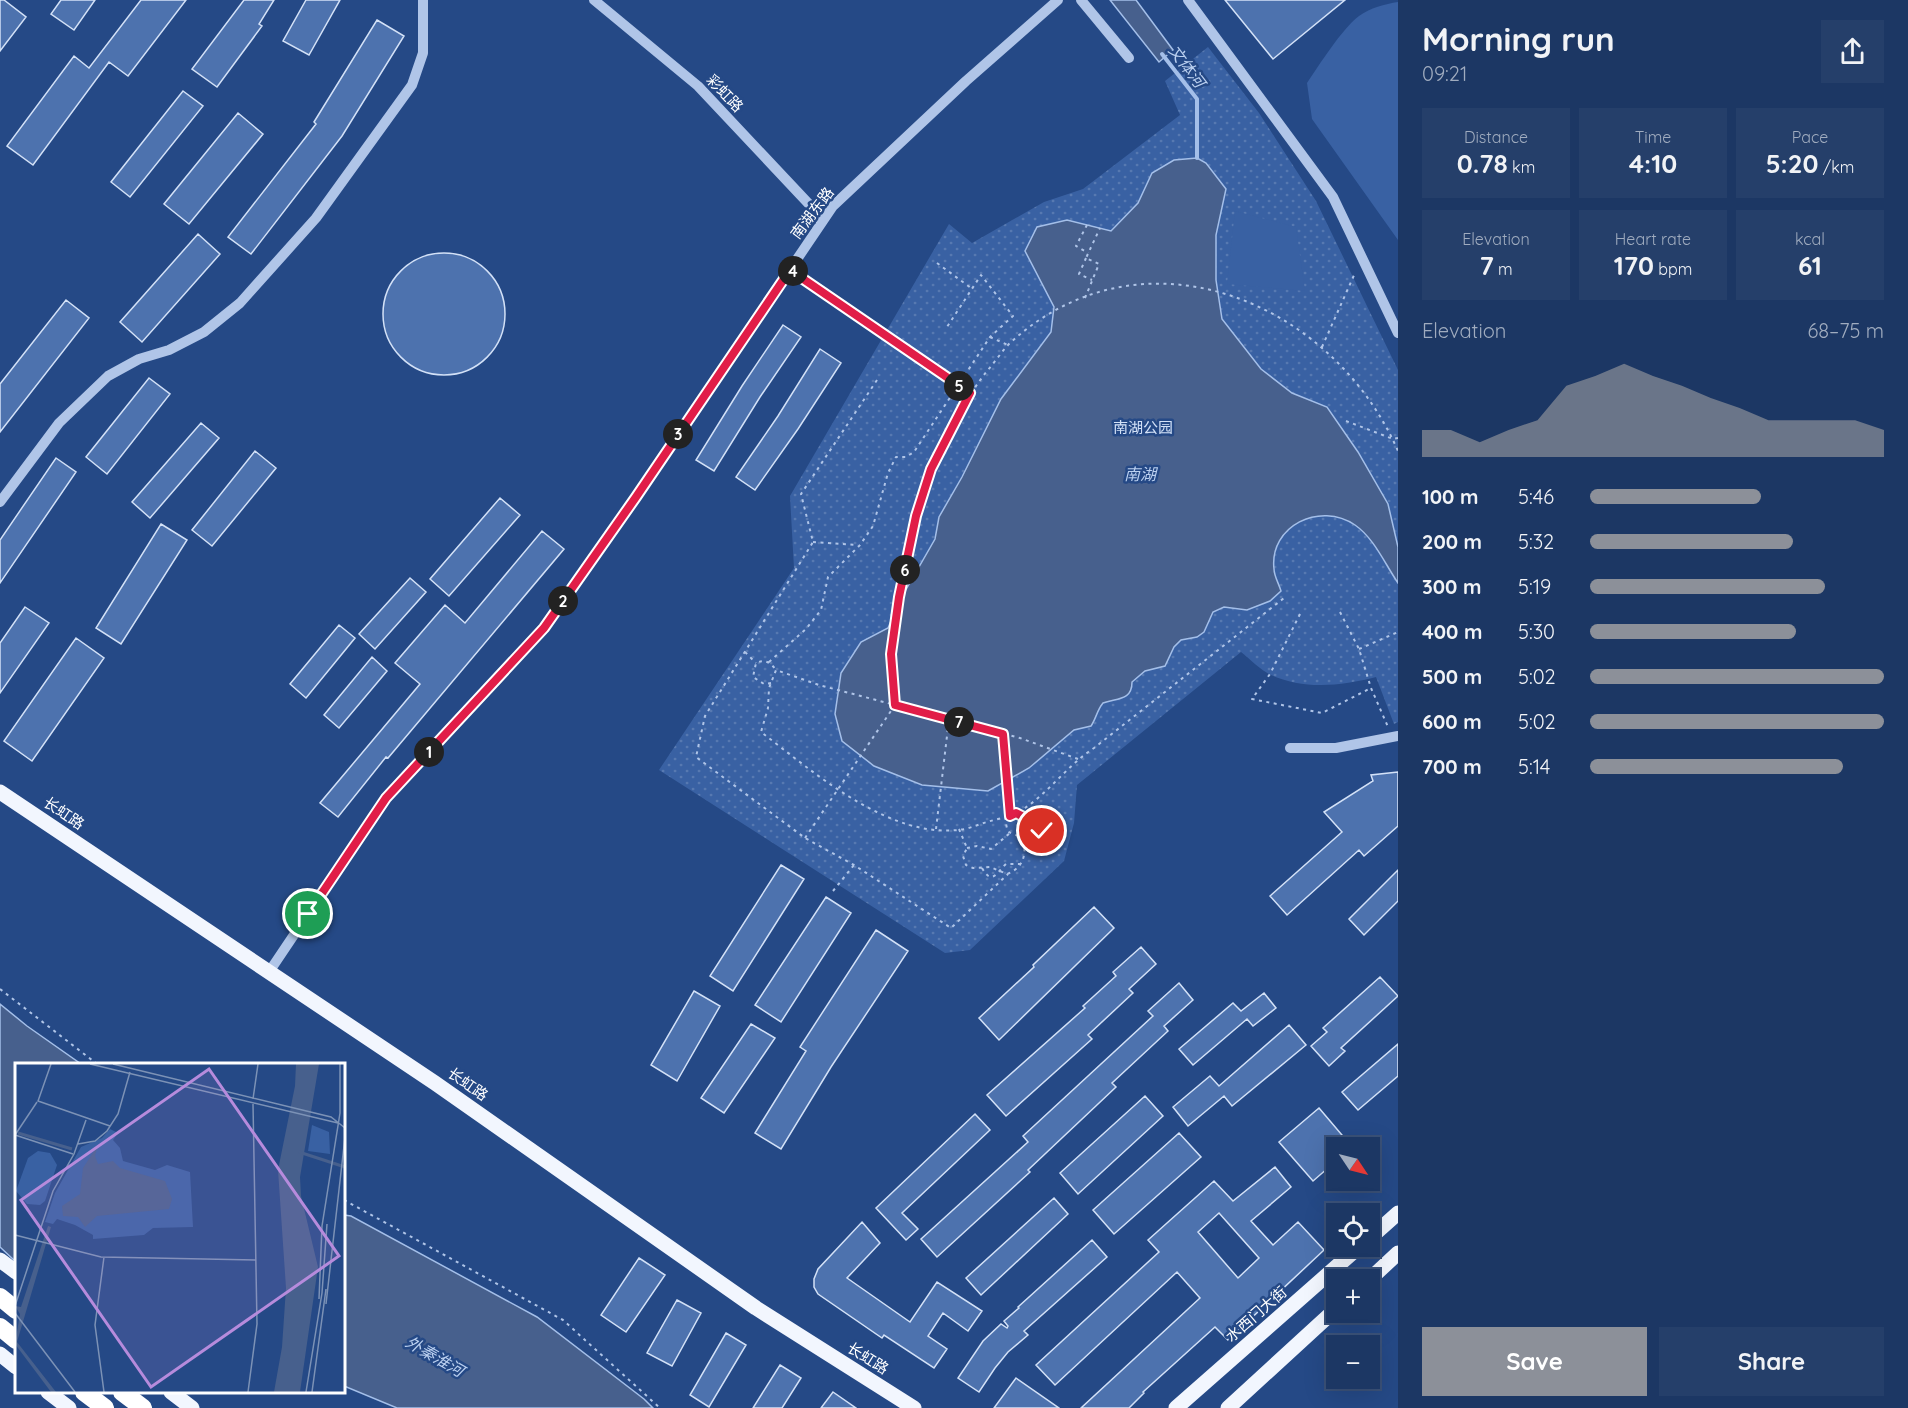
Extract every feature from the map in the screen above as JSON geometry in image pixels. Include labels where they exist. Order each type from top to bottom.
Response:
[{"type":"highway","points":[[0,1297],[15,1309]]},
{"type":"highway","points":[[0,1327],[15,1339]]},
{"type":"highway","points":[[85,1393],[105,1408]]},
{"type":"highway","points":[[123,1393],[143,1408]]},
{"type":"main road","name":"长虹路","points":[[0,792],[435,1083],[756,1308],[914,1408]]},
{"type":"main road","points":[[1380,1229],[1398,1213]]},
{"type":"main road","points":[[1380,1270],[1398,1253]]},
{"type":"main road","name":"水西门大街","points":[[1176,1408],[1348,1257]]},
{"type":"main road","points":[[0,1260],[15,1271]]},
{"type":"main road","points":[[1228,1408],[1326,1318]]},
{"type":"main road","points":[[0,1354],[15,1366]]},
{"type":"main road","points":[[49,1393],[69,1408]]},
{"type":"main road","points":[[172,1393],[192,1408]]},
{"type":"street","points":[[0,502],[59,423],[108,376],[139,359],[169,350],[204,332],[240,303],[316,218],[412,85],[423,53],[423,0]]},
{"type":"street","name":"彩虹路","points":[[594,0],[698,86],[824,219]]},
{"type":"street","name":"南湖东路","points":[[269,972],[386,798],[544,628],[636,497],[824,219],[841,198],[966,81],[1058,0]]},
{"type":"street","points":[[1081,0],[1129,58]]},
{"type":"street","points":[[1188,0],[1333,197],[1398,333]]},
{"type":"street","points":[[1290,748],[1336,748],[1395,737]]},
{"type":"path","points":[[1087,225],[1076,246],[1088,253]]},
{"type":"path","points":[[1092,280],[1079,274],[1101,228]]},
{"type":"path","points":[[1085,298],[1099,264],[1086,258]]},
{"type":"path","points":[[1322,347],[1362,258]]},
{"type":"path","points":[[937,263],[971,288]]},
{"type":"path","points":[[790,270],[970,393]]},
{"type":"path","points":[[770,662],[806,629],[821,610],[828,577],[860,545],[873,526],[888,473],[896,457],[906,457],[914,452],[990,337],[1014,316],[981,275],[947,327]]},
{"type":"path","points":[[805,838],[839,791],[895,705],[891,654],[899,597],[916,516],[931,469],[970,393],[1008,345],[1032,324],[1085,298],[1109,290],[1164,283],[1200,287],[1229,294],[1272,312],[1322,347],[1345,369],[1367,397],[1398,451]]},
{"type":"path","points":[[990,337],[1008,345]]},
{"type":"path","points":[[877,380],[801,494],[813,542],[705,716],[696,757],[805,838],[854,865],[951,928],[1008,874],[1016,870],[1025,849],[1023,839]]},
{"type":"path","points":[[1346,421],[1393,439],[1398,438]]},
{"type":"path","points":[[813,542],[860,545]]},
{"type":"path","points":[[776,670],[760,732],[839,791],[882,816],[910,825],[936,829],[959,829],[1010,816],[1025,808],[1078,759],[1284,598]]},
{"type":"path","points":[[1340,612],[1359,649],[1371,688],[1395,737]]},
{"type":"path","points":[[1300,614],[1270,674],[1252,699],[1322,713],[1371,688]]},
{"type":"path","points":[[1359,649],[1398,632]]},
{"type":"path","points":[[745,652],[756,663]]},
{"type":"path","points":[[756,663],[762,660],[770,662],[776,670],[819,685],[1003,734],[1078,759]]},
{"type":"path","points":[[756,663],[753,676],[764,684],[771,683]]},
{"type":"path","points":[[936,829],[949,719]]},
{"type":"path","points":[[1003,734],[1010,816]]},
{"type":"path","points":[[1005,817],[1010,833],[1023,839],[1038,838],[1042,828],[1016,813]]},
{"type":"path","points":[[959,829],[967,848],[963,856],[966,865],[973,868],[990,867],[1008,874]]},
{"type":"path","points":[[967,848],[977,846],[991,849],[1010,833]]},
{"type":"path","points":[[981,867],[987,876],[991,877],[1000,872],[1006,864],[1020,864]]},
{"type":"path","points":[[832,891],[854,865]]},
{"type":"path","points":[[0,988],[95,1063]]},
{"type":"path","points":[[345,1201],[563,1320],[660,1408]]},
{"type":"green space","points":[[1398,2],[1398,240],[1312,119],[1307,83],[1352,22],[1368,11]]},
{"type":"green space","name":"南湖公园","points":[[1208,47],[1259,113],[1316,201],[1398,370],[1398,722],[1394,724],[1376,677],[1349,683],[1323,685],[1296,683],[1267,673],[1241,652],[1077,785],[1074,823],[1064,861],[970,950],[945,953],[659,770],[794,568],[790,496],[949,224],[972,243],[1044,202],[1083,189],[1180,115],[1165,81]]},
{"type":"green space","points":[[1235,211],[1296,227],[1305,291],[1227,284]]},
{"type":"water","points":[[1110,0],[1136,0],[1173,50],[1159,62]]},
{"type":"water","name":"南湖","points":[[1197,158],[1206,163],[1226,189],[1216,235],[1216,280],[1222,319],[1261,369],[1292,393],[1327,407],[1358,452],[1388,504],[1398,547],[1398,583],[1374,544],[1362,530],[1341,518],[1313,517],[1288,530],[1280,541],[1275,554],[1274,569],[1281,591],[1270,601],[1247,610],[1224,607],[1213,612],[1204,632],[1197,637],[1181,640],[1174,647],[1165,666],[1145,671],[1132,682],[1127,696],[1103,703],[1091,726],[1074,730],[1029,768],[988,791],[922,785],[874,766],[842,741],[835,714],[841,673],[861,642],[888,628],[900,600],[935,539],[939,517],[1001,399],[1051,332],[1054,307],[1025,251],[1037,227],[1067,220],[1111,231],[1138,203],[1152,173],[1174,160]]},
{"type":"water","points":[[0,1004],[80,1063],[15,1063],[15,1261],[0,1247]]},
{"type":"water","name":"外秦淮河","points":[[345,1215],[351,1216],[537,1317],[653,1408],[397,1408],[345,1386]]},
{"type":"building","points":[[0,0],[4,0],[26,17],[0,51]]},
{"type":"building","points":[[61,0],[95,0],[74,30],[51,14]]},
{"type":"building","points":[[141,0],[186,0],[128,76],[109,62],[33,165],[7,146],[74,56],[89,68]]},
{"type":"building","points":[[244,0],[274,0],[259,24],[262,26],[217,87],[192,69]]},
{"type":"building","points":[[306,0],[340,0],[309,55],[283,41]]},
{"type":"building","points":[[1225,0],[1345,0],[1273,59]]},
{"type":"building","points":[[377,20],[404,36],[342,136],[251,254],[228,237],[316,124],[314,122]]},
{"type":"building","points":[[183,91],[203,106],[130,197],[111,182]]},
{"type":"building","points":[[238,113],[263,134],[189,224],[164,204]]},
{"type":"building","points":[[198,234],[220,254],[142,342],[120,322]]},
{"type":"building","points":[[444,253],[467,257],[487,271],[501,291],[505,314],[501,337],[487,357],[467,371],[444,375],[421,371],[401,357],[387,337],[383,314],[387,291],[401,271],[421,257]]},
{"type":"building","points":[[66,300],[89,318],[0,432],[0,384]]},
{"type":"building","points":[[783,325],[801,337],[714,471],[696,460]]},
{"type":"building","points":[[820,349],[841,363],[755,490],[736,477]]},
{"type":"building","points":[[149,378],[170,394],[107,474],[86,457]]},
{"type":"building","points":[[201,423],[219,438],[150,518],[132,502]]},
{"type":"building","points":[[255,451],[276,468],[212,546],[192,530]]},
{"type":"building","points":[[56,458],[76,472],[0,583],[0,540]]},
{"type":"building","points":[[500,498],[520,515],[449,596],[430,579]]},
{"type":"building","points":[[161,524],[187,540],[121,644],[96,628]]},
{"type":"building","points":[[542,531],[564,549],[388,758],[386,757],[338,817],[320,803],[420,684],[395,663],[445,605],[465,623]]},
{"type":"building","points":[[410,578],[426,592],[375,649],[359,634]]},
{"type":"building","points":[[25,607],[49,623],[0,693],[0,643]]},
{"type":"building","points":[[339,625],[355,638],[306,698],[290,684]]},
{"type":"building","points":[[76,638],[104,658],[32,761],[4,741]]},
{"type":"building","points":[[372,657],[387,671],[339,728],[324,715]]},
{"type":"building","points":[[1398,772],[1398,826],[1364,856],[1359,850],[1287,915],[1270,896],[1342,832],[1324,812],[1373,781],[1371,775]]},
{"type":"building","points":[[781,865],[804,879],[733,991],[710,976]]},
{"type":"building","points":[[1398,870],[1398,901],[1364,935],[1349,919]]},
{"type":"building","points":[[826,897],[851,913],[781,1022],[755,1005]]},
{"type":"building","points":[[1094,907],[1114,928],[999,1040],[979,1018]]},
{"type":"building","points":[[876,930],[908,951],[831,1067],[781,1149],[755,1133],[806,1051],[800,1047]]},
{"type":"building","points":[[1141,947],[1156,964],[1129,989],[1133,993],[1088,1035],[1092,1039],[1006,1116],[987,1095],[1085,1008],[1083,1006],[1116,976],[1113,972]]},
{"type":"building","points":[[1380,977],[1398,996],[1341,1048],[1345,1051],[1329,1066],[1311,1046],[1327,1032],[1323,1028]]},
{"type":"building","points":[[1179,983],[1193,1000],[1164,1026],[1168,1031],[1112,1083],[1116,1087],[1028,1170],[1030,1172],[937,1257],[921,1239],[1028,1142],[1023,1136],[1153,1016],[1148,1011]]},
{"type":"building","points":[[694,991],[720,1006],[677,1081],[651,1065]]},
{"type":"building","points":[[1264,993],[1276,1008],[1253,1026],[1247,1019],[1193,1065],[1179,1049],[1233,1003],[1241,1011]]},
{"type":"building","points":[[751,1024],[775,1038],[724,1113],[701,1098]]},
{"type":"building","points":[[1289,1025],[1306,1045],[1232,1106],[1224,1096],[1188,1126],[1173,1107],[1210,1076],[1219,1086]]},
{"type":"building","points":[[1398,1044],[1398,1076],[1358,1110],[1342,1092]]},
{"type":"building","points":[[1145,1096],[1163,1116],[1078,1194],[1060,1173]]},
{"type":"building","points":[[1319,1108],[1344,1137],[1326,1137],[1326,1170],[1313,1181],[1279,1142]]},
{"type":"building","points":[[975,1114],[990,1130],[902,1213],[918,1229],[906,1240],[876,1208]]},
{"type":"building","points":[[1179,1133],[1201,1157],[1114,1234],[1093,1210]]},
{"type":"building","points":[[1275,1167],[1291,1187],[1251,1221],[1273,1245],[1298,1222],[1324,1250],[1228,1340],[1215,1327],[1143,1392],[1129,1408],[1081,1408],[1200,1298],[1177,1272],[1055,1385],[1036,1365],[1159,1252],[1148,1240],[1214,1181],[1233,1201]],"holes":[[[1219,1213],[1259,1258],[1238,1278],[1198,1232]]]},
{"type":"building","points":[[1054,1198],[1068,1214],[981,1295],[966,1278]]},
{"type":"building","points":[[862,1222],[880,1243],[847,1278],[910,1322],[937,1282],[982,1311],[968,1331],[943,1313],[928,1336],[947,1349],[934,1368],[884,1335],[882,1338],[818,1294],[814,1287],[818,1269]]},
{"type":"building","points":[[1092,1240],[1107,1257],[1024,1331],[1028,1335],[1008,1352],[979,1392],[958,1378],[983,1341],[1001,1324],[1007,1328],[1004,1321]]},
{"type":"building","points":[[639,1258],[665,1275],[626,1332],[601,1315]]},
{"type":"building","points":[[677,1300],[701,1313],[672,1366],[647,1353]]},
{"type":"building","points":[[726,1333],[746,1345],[709,1407],[690,1395]]},
{"type":"building","points":[[780,1365],[801,1378],[782,1408],[753,1408]]},
{"type":"building","points":[[1016,1378],[1059,1408],[994,1408]]},
{"type":"building","points":[[833,1392],[856,1408],[821,1408]]},
{"type":"waterway","name":"文体河","points":[[1162,54],[1197,99],[1197,158]]},
{"type":"route","points":[[308,914],[386,798],[544,628],[790,270],[970,393],[931,469],[916,516],[899,597],[891,654],[895,705],[1003,734],[1010,816],[1016,813],[1039,825],[1042,831]]}]
